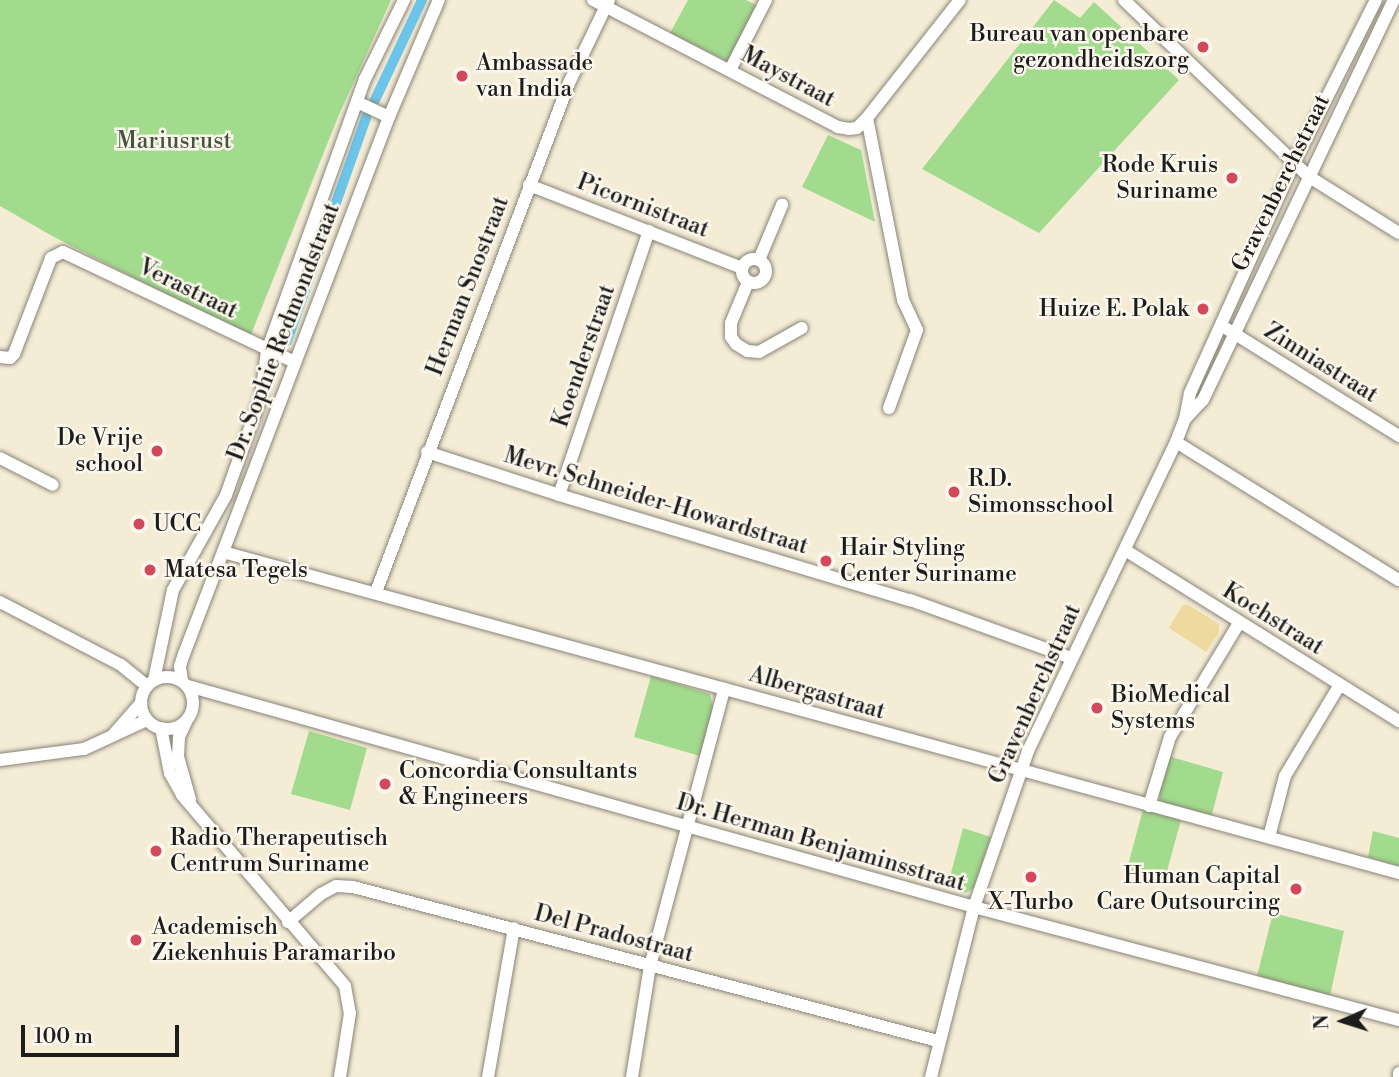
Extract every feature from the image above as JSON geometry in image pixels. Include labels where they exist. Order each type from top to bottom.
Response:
[{"type":"street","name":"Dr. Sophie Redmondstraat","points":[[151,683],[173,590],[226,495],[261,397],[267,351],[357,102],[404,0]]},
{"type":"street","name":"Dr. Sophie Redmondstraat","points":[[185,684],[181,661],[389,117],[439,0]]},
{"type":"street","name":"Maystraat","points":[[593,0],[607,3],[838,127],[857,128],[867,118]]},
{"type":"street","points":[[730,70],[766,0]]},
{"type":"street","points":[[889,408],[917,330],[903,300],[867,118],[960,0]]},
{"type":"street","points":[[1124,0],[1308,176],[1399,233]]},
{"type":"street","name":"Gravenberchstraat","points":[[931,1077],[974,907],[1021,772],[1071,658],[1175,442],[1185,419],[1190,393],[1294,163],[1376,0]]},
{"type":"street","name":"Gravenberchstraat","points":[[1185,419],[1203,400],[1233,332],[1394,0]]},
{"type":"street","name":"Herman Snostraat","points":[[376,592],[529,184],[569,83],[607,3]]},
{"type":"street","points":[[357,102],[389,117]]},
{"type":"street","name":"Picornistraat","points":[[529,184],[742,268]]},
{"type":"street","points":[[759,260],[782,205]]},
{"type":"street","name":"Koenderstraat","points":[[559,495],[649,231]]},
{"type":"street","name":"Verastraat","points":[[0,357],[9,358],[14,354],[51,258],[63,252],[295,362]]},
{"type":"street","points":[[759,260],[766,269],[765,277],[760,282],[748,282],[742,276],[742,268],[747,261],[759,260]]},
{"type":"street","points":[[748,282],[731,323],[731,337],[736,344],[747,351],[759,352],[802,328]]},
{"type":"street","name":"Zinniastraat","points":[[1220,324],[1399,436]]},
{"type":"street","points":[[1175,442],[1399,580]]},
{"type":"street","name":"Mevr. Schneider-Howardstraat","points":[[427,452],[559,495],[910,600],[1071,658]]},
{"type":"street","points":[[0,458],[54,485]]},
{"type":"street","name":"Kochstraat","points":[[1125,550],[1399,721]]},
{"type":"street","name":"Albergastraat","points":[[223,552],[376,592],[1021,772],[1399,873]]},
{"type":"street","points":[[0,602],[151,683]]},
{"type":"street","points":[[1149,806],[1170,737],[1239,623]]},
{"type":"street","points":[[110,738],[141,703],[151,683],[167,676],[185,684],[193,698],[179,737],[178,757],[184,781],[198,815]]},
{"type":"street","name":"Dr. Herman Benjaminsstraat","points":[[185,684],[234,701],[687,828],[1399,1020]]},
{"type":"street","points":[[1269,837],[1285,776],[1339,686]]},
{"type":"street","points":[[632,1077],[650,966],[724,689]]},
{"type":"street","name":"Dr. Herman Benjaminsstraat","points":[[189,715],[210,701],[234,701]]},
{"type":"street","points":[[141,703],[147,720],[162,729],[172,729],[189,715]]},
{"type":"street","points":[[0,761],[84,749],[147,720]]},
{"type":"street","points":[[162,729],[170,773],[198,815],[345,986],[349,999],[340,1077]]},
{"type":"street","name":"Del Pradostraat","points":[[288,922],[321,894],[336,886],[353,887],[938,1041]]},
{"type":"street","points":[[488,1077],[514,928]]},
{"type":"green space","name":"Mariusrust","points":[[0,0],[391,0],[338,117],[250,337],[54,237],[0,206]]},
{"type":"green space","points":[[688,0],[746,0],[758,6],[729,62],[670,33]]},
{"type":"green space","points":[[1054,0],[1080,18],[1094,2],[1179,80],[1039,233],[922,169]]},
{"type":"green space","points":[[828,135],[861,150],[875,222],[802,187]]},
{"type":"green space","points":[[651,676],[710,694],[713,708],[700,756],[634,737]]},
{"type":"green space","points":[[309,731],[367,748],[350,810],[291,794]]},
{"type":"green space","points":[[1168,756],[1223,772],[1211,818],[1166,806],[1161,801],[1158,792]]},
{"type":"green space","points":[[1143,809],[1181,820],[1164,882],[1126,873]]},
{"type":"green space","points":[[963,828],[991,837],[974,888],[966,893],[947,888]]},
{"type":"green space","points":[[1373,831],[1399,838],[1399,866],[1368,857]]},
{"type":"green space","points":[[1273,913],[1344,931],[1330,996],[1257,976]]},
{"type":"sand","points":[[1187,604],[1219,624],[1219,632],[1206,652],[1169,628],[1182,606]]},
{"type":"waterway","points":[[375,100],[422,0]]},
{"type":"waterway","points":[[287,341],[366,118]]},
{"type":"place","name":"Bureau van openbare gezondheidszorg","points":[[1203,47]]},
{"type":"place","name":"Ambassade van India","points":[[462,76]]},
{"type":"place","name":"Rode Kruis Suriname","points":[[1232,178]]},
{"type":"place","name":"Huize E. Polak","points":[[1203,309]]},
{"type":"place","name":"De Vrije school","points":[[157,451]]},
{"type":"place","name":"R.D. Simonsschool","points":[[954,492]]},
{"type":"place","name":"UCC","points":[[139,524]]},
{"type":"place","name":"Hair Styling Center Suriname","points":[[826,561]]},
{"type":"place","name":"Matesa Tegels","points":[[150,570]]},
{"type":"place","name":"BioMedical Systems","points":[[1097,708]]},
{"type":"place","name":"Concordia Consultants & Engineers","points":[[385,784]]},
{"type":"place","name":"Radio Therapeutisch Centrum Suriname","points":[[156,851]]},
{"type":"place","name":"X-Turbo","points":[[1031,877]]},
{"type":"place","name":"Human Capital Care Outsourcing","points":[[1296,889]]},
{"type":"place","name":"Academisch Ziekenhuis Paramaribo","points":[[136,940]]}]
